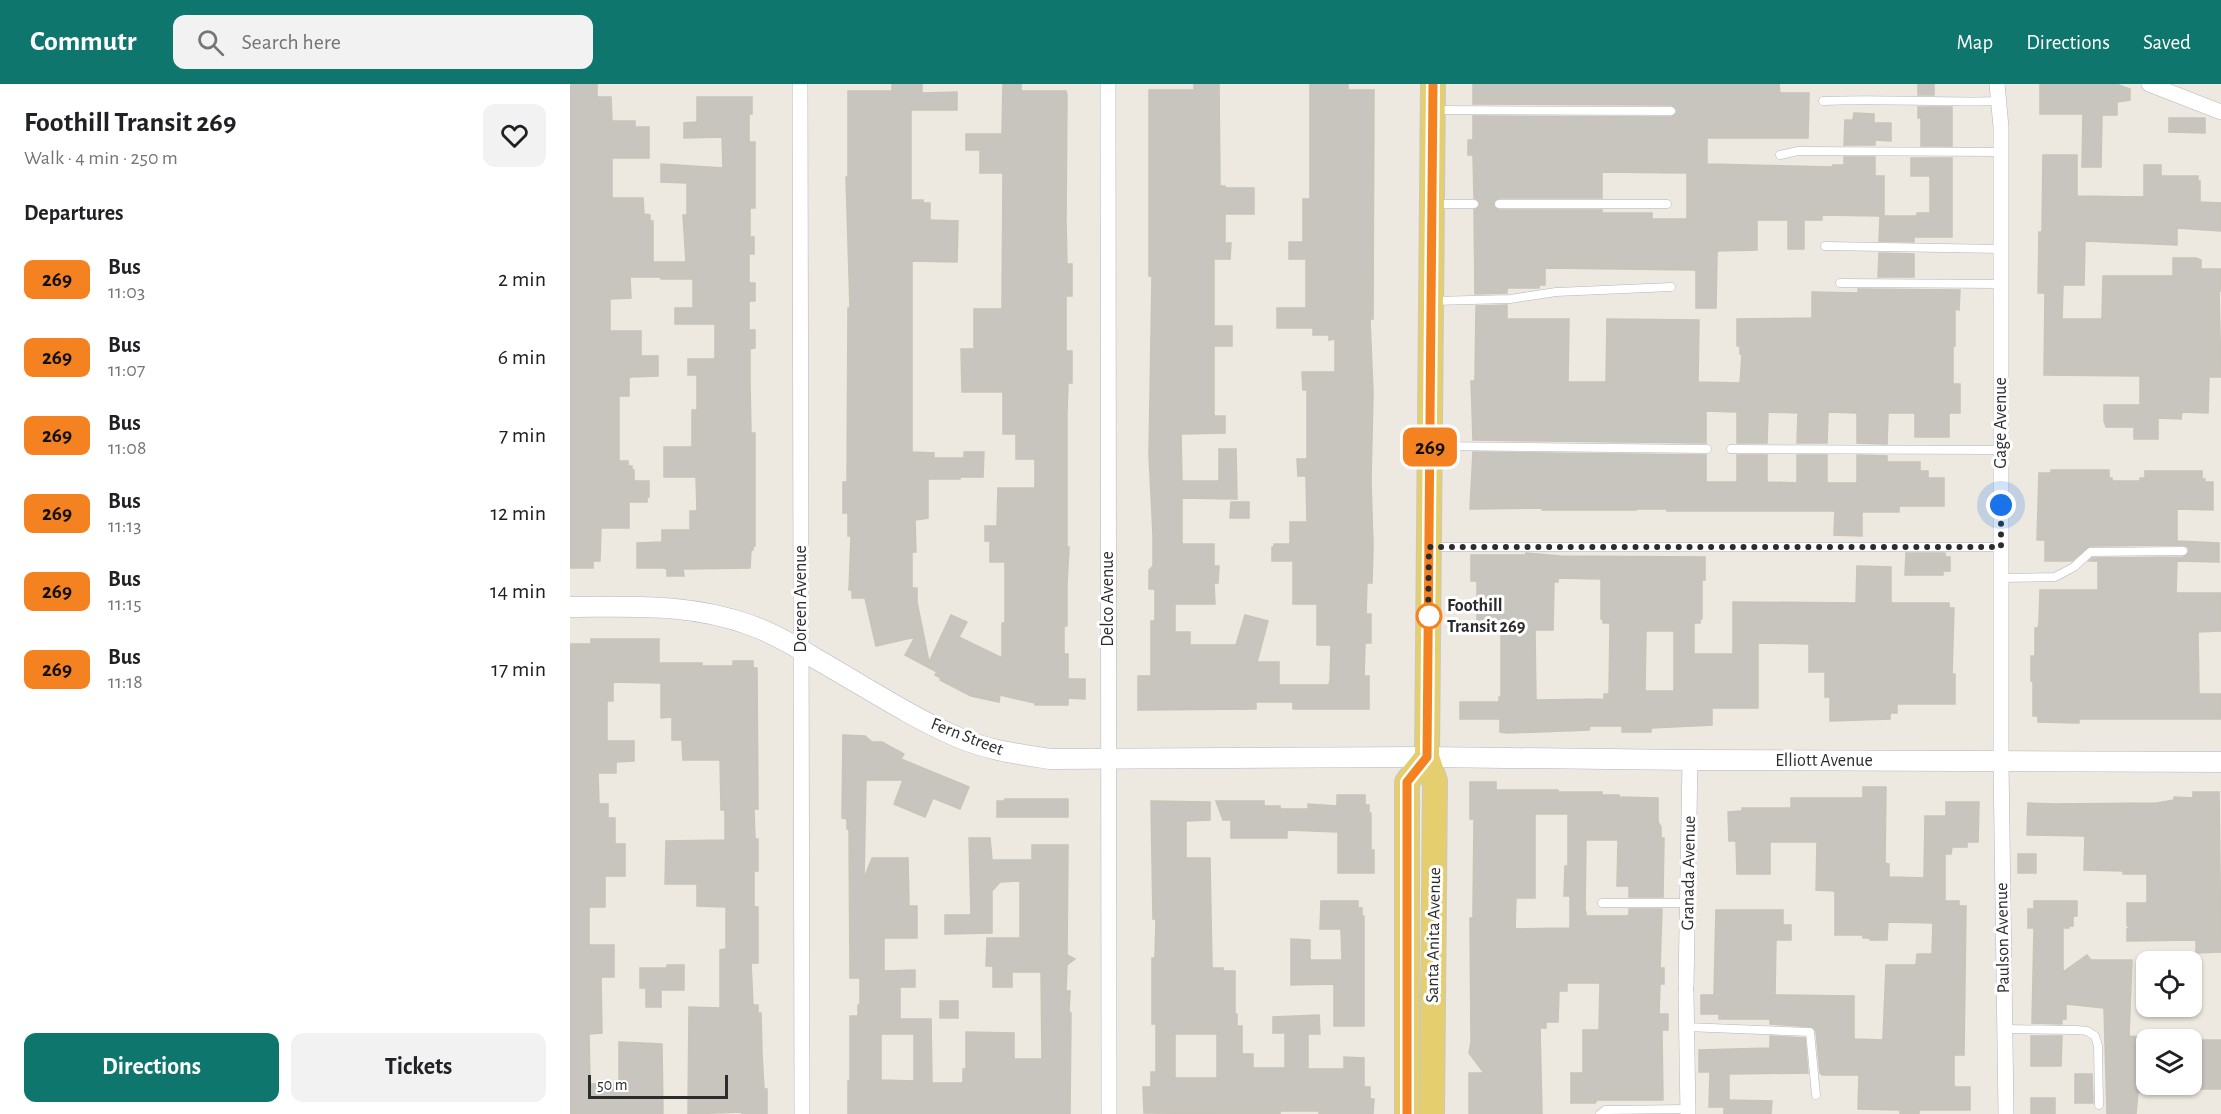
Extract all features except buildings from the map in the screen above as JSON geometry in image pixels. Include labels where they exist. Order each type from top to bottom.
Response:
[{"type":"main road","name":"Santa Anita Avenue","points":[[1432,1114],[1436,781],[1427,757],[1433,84]]},
{"type":"main road","name":"Santa Anita Avenue","points":[[1407,1114],[1407,782],[1427,757]]},
{"type":"street","name":"Doreen Avenue","points":[[800,84],[802,1114]]},
{"type":"street","name":"Delco Avenue","points":[[1108,84],[1109,1114]]},
{"type":"street","name":"Gage Avenue","points":[[1997,84],[2001,127],[2001,762]]},
{"type":"street","points":[[2149,84],[2221,112]]},
{"type":"street","name":"Fern Street","points":[[570,607],[655,607],[708,612],[752,625],[802,650],[920,719],[958,738],[1001,752],[1050,759],[1427,757]]},
{"type":"street","name":"Elliott Avenue","points":[[1427,757],[2221,762]]},
{"type":"street","name":"Granada Avenue","points":[[1688,1112],[1686,989],[1690,760]]},
{"type":"street","name":"Paulson Avenue","points":[[2001,762],[2006,1114]]},
{"type":"lane","points":[[1823,101],[1864,99],[1997,101]]},
{"type":"lane","points":[[1433,110],[1671,111]]},
{"type":"lane","points":[[1780,155],[1798,151],[2001,152]]},
{"type":"lane","points":[[1432,204],[1474,204]]},
{"type":"lane","points":[[1499,204],[1666,204]]},
{"type":"lane","points":[[1825,246],[2001,249]]},
{"type":"lane","points":[[1840,283],[2001,284]]},
{"type":"lane","points":[[1431,301],[1510,299],[1556,292],[1671,287]]},
{"type":"lane","points":[[1430,446],[1707,449]]},
{"type":"lane","points":[[1731,449],[2001,450]]},
{"type":"lane","points":[[1429,547],[2001,547]]},
{"type":"lane","points":[[2001,578],[2055,577],[2074,567],[2090,552],[2183,551]]},
{"type":"lane","points":[[1602,903],[1688,903]]},
{"type":"lane","points":[[1686,1027],[1810,1032],[1816,1095]]},
{"type":"lane","points":[[2005,1029],[2077,1030],[2087,1031],[2095,1036],[2098,1046],[2098,1105]]},
{"type":"lane","points":[[1600,1114],[1605,1110],[1688,1112]]},
{"type":"bus line","name":"269","points":[[1407,1114],[1407,782],[1427,757],[1433,84]]},
{"type":"place","name":"Foothill Transit 269","points":[[1429,616]]},
{"type":"route","points":[[1429,616],[1428,624],[1429,547],[2001,547],[2001,505]]}]
